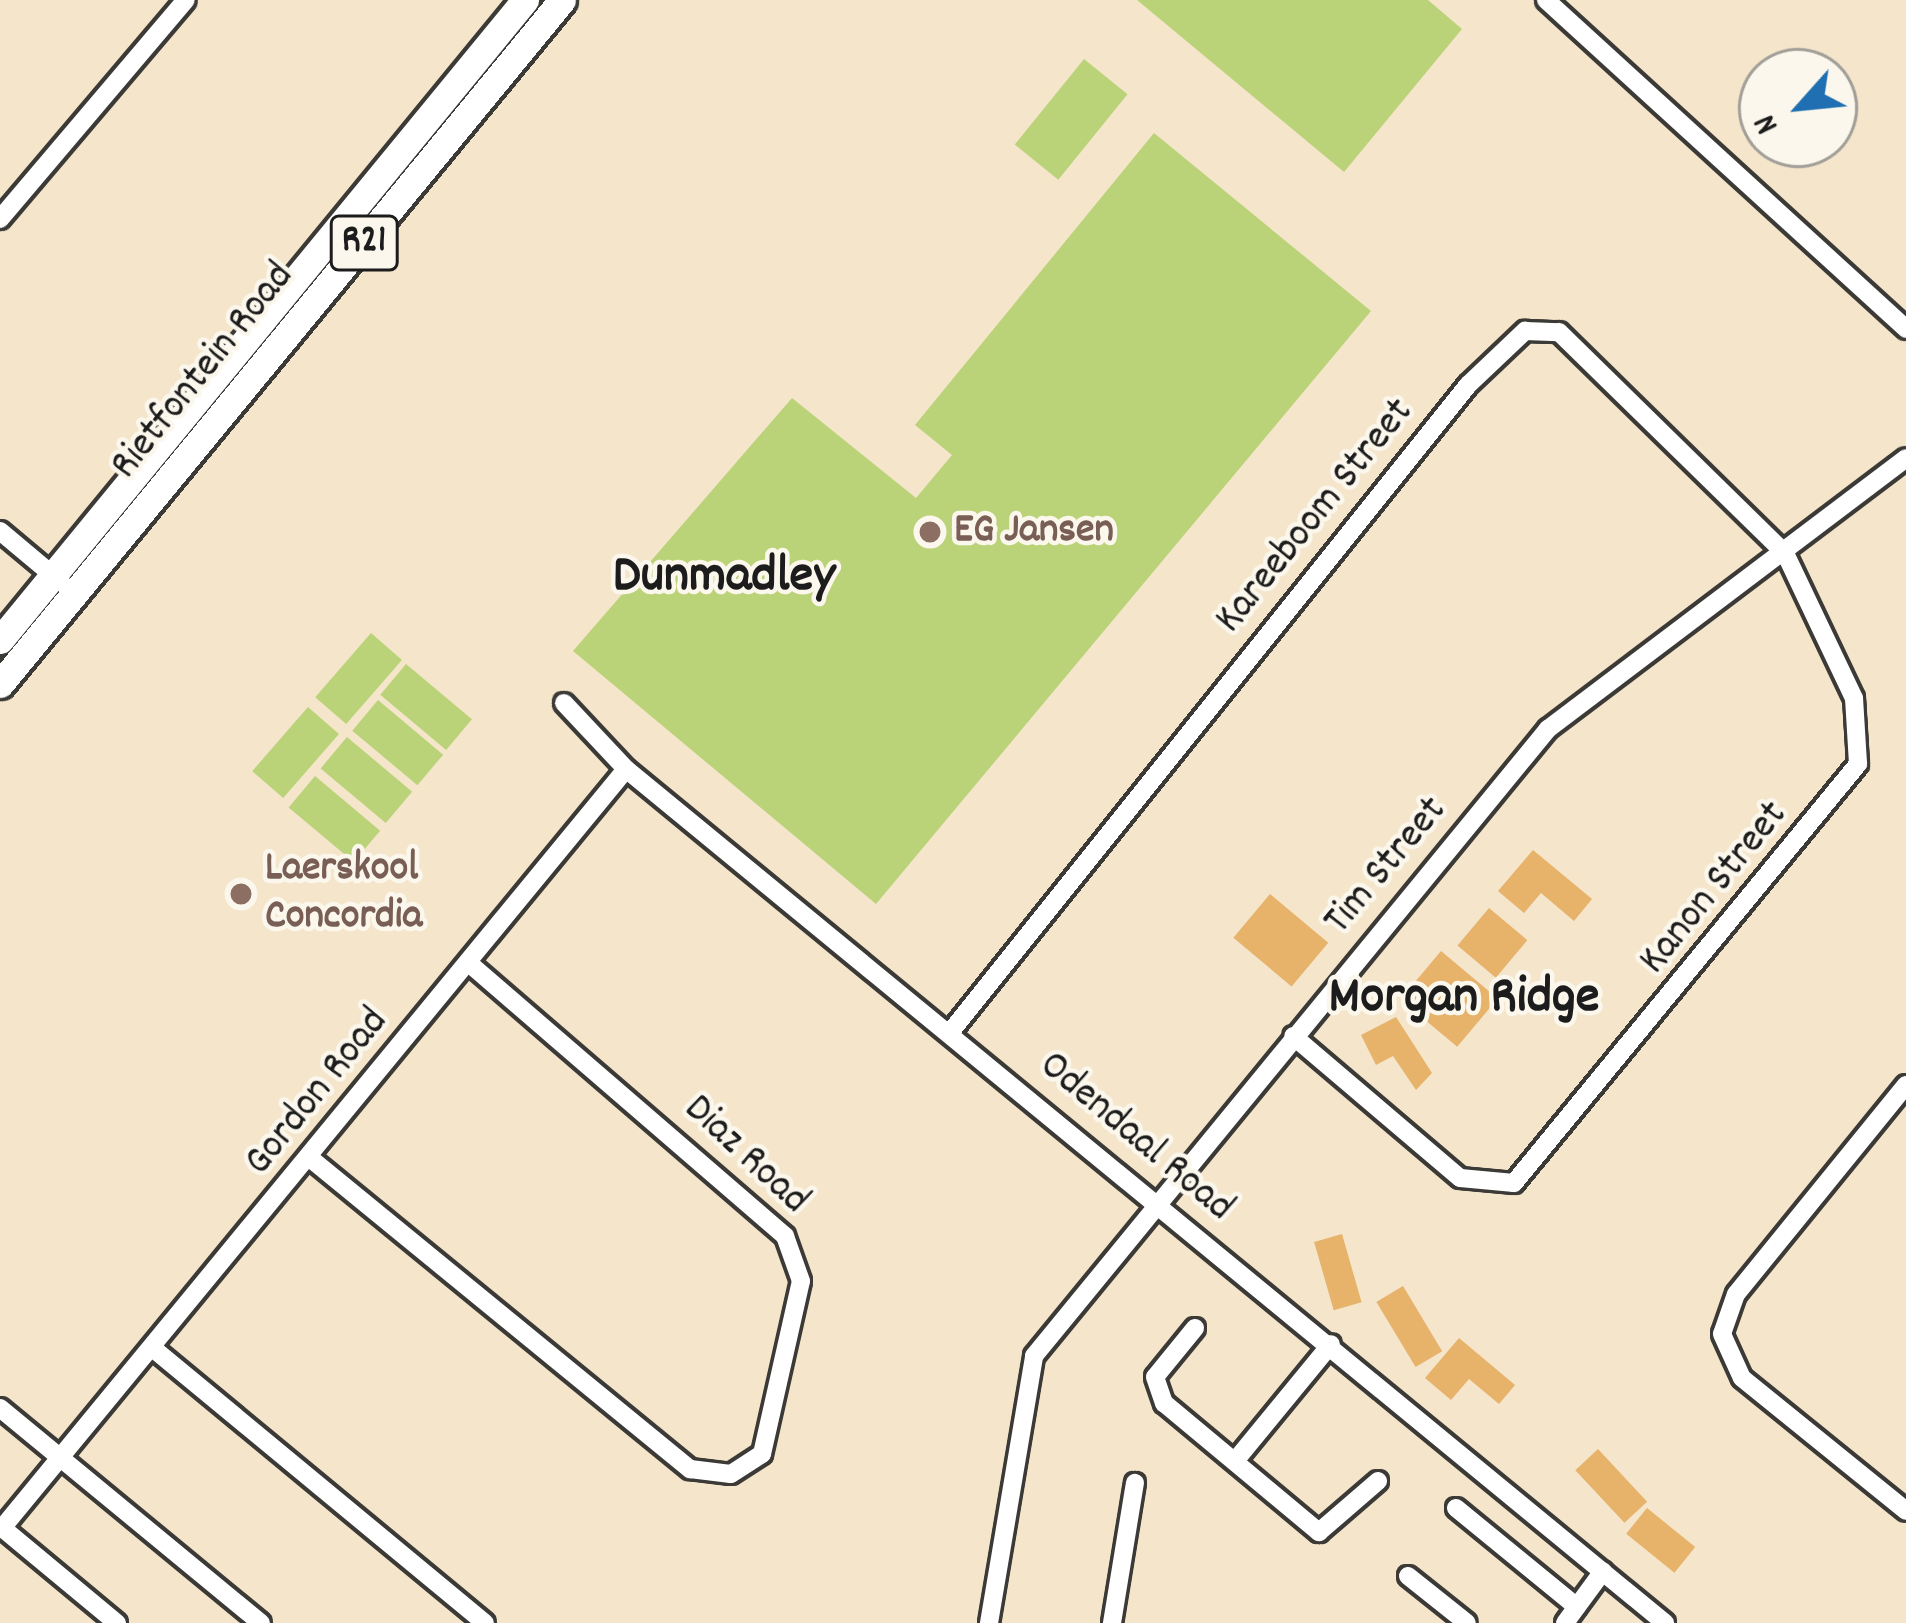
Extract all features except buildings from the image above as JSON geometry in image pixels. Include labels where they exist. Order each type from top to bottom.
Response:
[{"type":"main road","name":"Rietfontein Road","points":[[0,640],[524,0]]},
{"type":"main road","name":"Rietfontein Road","points":[[0,684],[562,0]]},
{"type":"main road","points":[[396,154],[422,173]]},
{"type":"street","points":[[1546,0],[1906,329]]},
{"type":"street","points":[[0,219],[180,2]]},
{"type":"street","name":"Kareeboom Street","points":[[952,1030],[1468,385],[1526,332],[1558,332],[1592,356],[1785,553]]},
{"type":"street","name":"Tim Street","points":[[988,1623],[1024,1378],[1156,1205],[1548,729],[1906,458]]},
{"type":"street","points":[[0,531],[75,594]]},
{"type":"street","name":"Kanon Street","points":[[1293,1036],[1482,1188],[1514,1183],[1554,1146],[1858,764],[1854,698],[1785,553]]},
{"type":"street","name":"Odendaal Road","points":[[564,703],[626,769],[952,1030],[1156,1205],[1665,1623]]},
{"type":"street","name":"Gordon Road","points":[[2,1526],[155,1350],[626,769]]},
{"type":"street","name":"Diaz Road","points":[[311,1159],[690,1468],[744,1469],[769,1443],[801,1281],[785,1236],[470,964]]},
{"type":"street","points":[[1906,1085],[1736,1294],[1723,1334],[1742,1378],[1906,1511]]},
{"type":"street","points":[[1195,1328],[1160,1369],[1158,1396],[1318,1532],[1378,1481]]},
{"type":"street","points":[[1235,1461],[1330,1344]]},
{"type":"street","points":[[155,1350],[485,1623]]},
{"type":"street","points":[[0,1408],[261,1623]]},
{"type":"street","points":[[1112,1623],[1135,1484]]},
{"type":"street","points":[[1456,1508],[1571,1615],[1603,1571]]},
{"type":"street","points":[[2,1526],[117,1623]]},
{"type":"street","points":[[1408,1576],[1467,1623]]},
{"type":"green space","points":[[1137,0],[1428,0],[1462,29],[1344,172]]},
{"type":"green space","points":[[1084,59],[1128,94],[1058,180],[1015,144]]},
{"type":"green space","points":[[1154,133],[1371,311],[876,904],[573,651],[792,398],[916,498],[952,455],[915,425]]},
{"type":"green space","points":[[371,633],[402,660],[346,724],[315,697]]},
{"type":"green space","points":[[406,664],[472,719],[446,750],[380,695]]},
{"type":"green space","points":[[378,700],[443,755],[417,785],[352,731]]},
{"type":"green space","points":[[308,707],[339,734],[283,798],[252,771]]},
{"type":"green space","points":[[347,737],[412,792],[386,823],[321,768]]},
{"type":"green space","points":[[315,776],[380,831],[354,862],[289,807]]},
{"type":"place","name":"EG Jansen","points":[[930,532]]},
{"type":"place","name":"Laerskool Concordia","points":[[241,894]]},
{"type":"district","name":"Dunmadley","points":[[724,579]]},
{"type":"district","name":"Morgan Ridge","points":[[1464,1000]]}]
